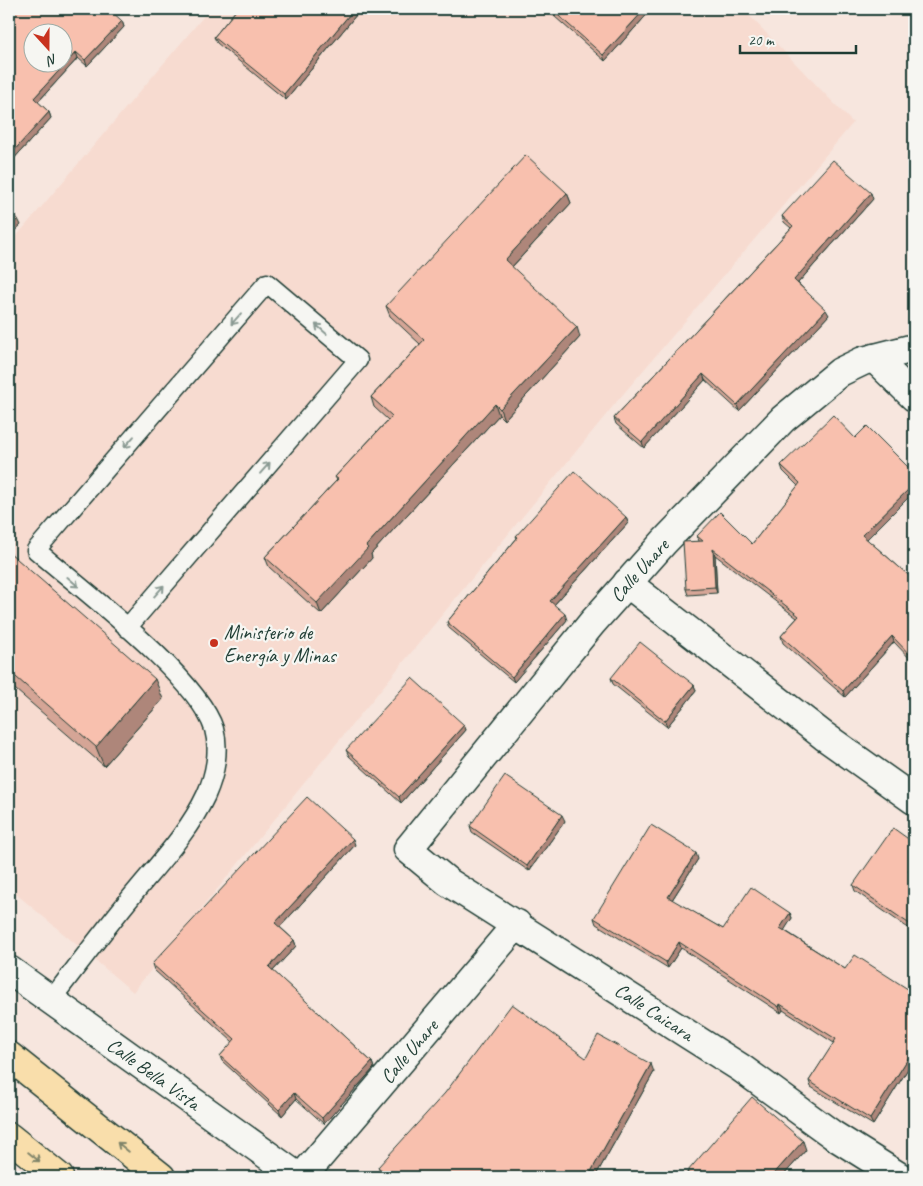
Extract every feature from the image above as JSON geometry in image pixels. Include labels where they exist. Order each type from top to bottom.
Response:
[{"type":"main road","points":[[9,1056],[161,1177]]},
{"type":"main road","points":[[9,1137],[59,1177]]},
{"type":"street","name":"Calle Unare","points":[[408,849],[547,676],[627,583],[783,419],[840,372],[874,358],[914,348]]},
{"type":"street","points":[[874,358],[914,397]]},
{"type":"street","points":[[627,583],[824,736],[914,800]]},
{"type":"street","name":"Calle Caicara","points":[[408,849],[448,882],[517,924],[741,1068],[833,1134],[900,1177]]},
{"type":"street","name":"Calle Unare","points":[[300,1177],[517,924]]},
{"type":"street","name":"Calle Bella Vista","points":[[9,970],[300,1177]]},
{"type":"lane","points":[[52,1000],[193,817],[206,795],[216,758],[216,742],[213,727],[196,697],[174,671],[36,550],[268,282],[358,360],[127,628]]},
{"type":"shaded area","name":"Ministerio de Energía y Minas","points":[[210,9],[743,9],[853,123],[619,399],[133,992],[9,888],[9,245]]},
{"type":"building","points":[[9,9],[109,9],[122,21],[85,60],[76,52],[72,56],[72,22],[22,22],[22,72],[58,72],[34,98],[49,112],[9,156]]},
{"type":"building","points":[[237,9],[354,9],[284,94],[214,37]]},
{"type":"building","points":[[551,9],[645,9],[603,55]]},
{"type":"building","points":[[526,155],[567,193],[505,260],[577,327],[500,409],[495,404],[317,603],[265,557],[338,479],[335,477],[392,416],[371,397],[424,340],[386,306]]},
{"type":"building","points":[[833,160],[871,193],[794,280],[826,310],[737,405],[703,374],[642,442],[614,418],[793,226],[782,216]]},
{"type":"building","points":[[9,208],[18,219],[9,228]]},
{"type":"building","points":[[833,415],[855,438],[867,426],[914,473],[914,484],[862,535],[914,580],[914,611],[912,613],[914,615],[914,659],[892,636],[843,691],[781,636],[799,616],[713,549],[715,587],[686,589],[683,542],[703,541],[697,536],[720,512],[752,544],[800,483],[781,465]]},
{"type":"building","points":[[574,471],[626,517],[550,601],[565,614],[512,677],[447,622],[518,537],[516,536]]},
{"type":"building","points":[[9,552],[155,679],[96,747],[9,671]]},
{"type":"building","points":[[640,642],[694,685],[665,721],[611,678]]},
{"type":"building","points":[[412,678],[464,725],[399,797],[346,750]]},
{"type":"building","points":[[505,776],[562,815],[527,866],[470,826]]},
{"type":"building","points":[[307,797],[353,839],[275,923],[294,940],[269,967],[372,1062],[322,1118],[294,1093],[279,1110],[220,1056],[235,1039],[152,964]]},
{"type":"building","points":[[651,825],[696,853],[668,897],[723,929],[751,887],[790,913],[780,928],[845,969],[855,955],[914,993],[914,1049],[870,1119],[809,1081],[836,1039],[780,1004],[779,1007],[679,942],[666,962],[594,918]]},
{"type":"building","points":[[893,828],[914,843],[914,862],[908,871],[914,876],[914,927],[853,885]]},
{"type":"building","points":[[512,1004],[586,1058],[598,1035],[651,1064],[588,1177],[390,1177],[378,1167],[445,1093]]},
{"type":"building","points":[[752,1097],[803,1141],[771,1177],[693,1177],[687,1172]]},
{"type":"place","name":"Ministerio de Energía y Minas","points":[[214,643]]}]
